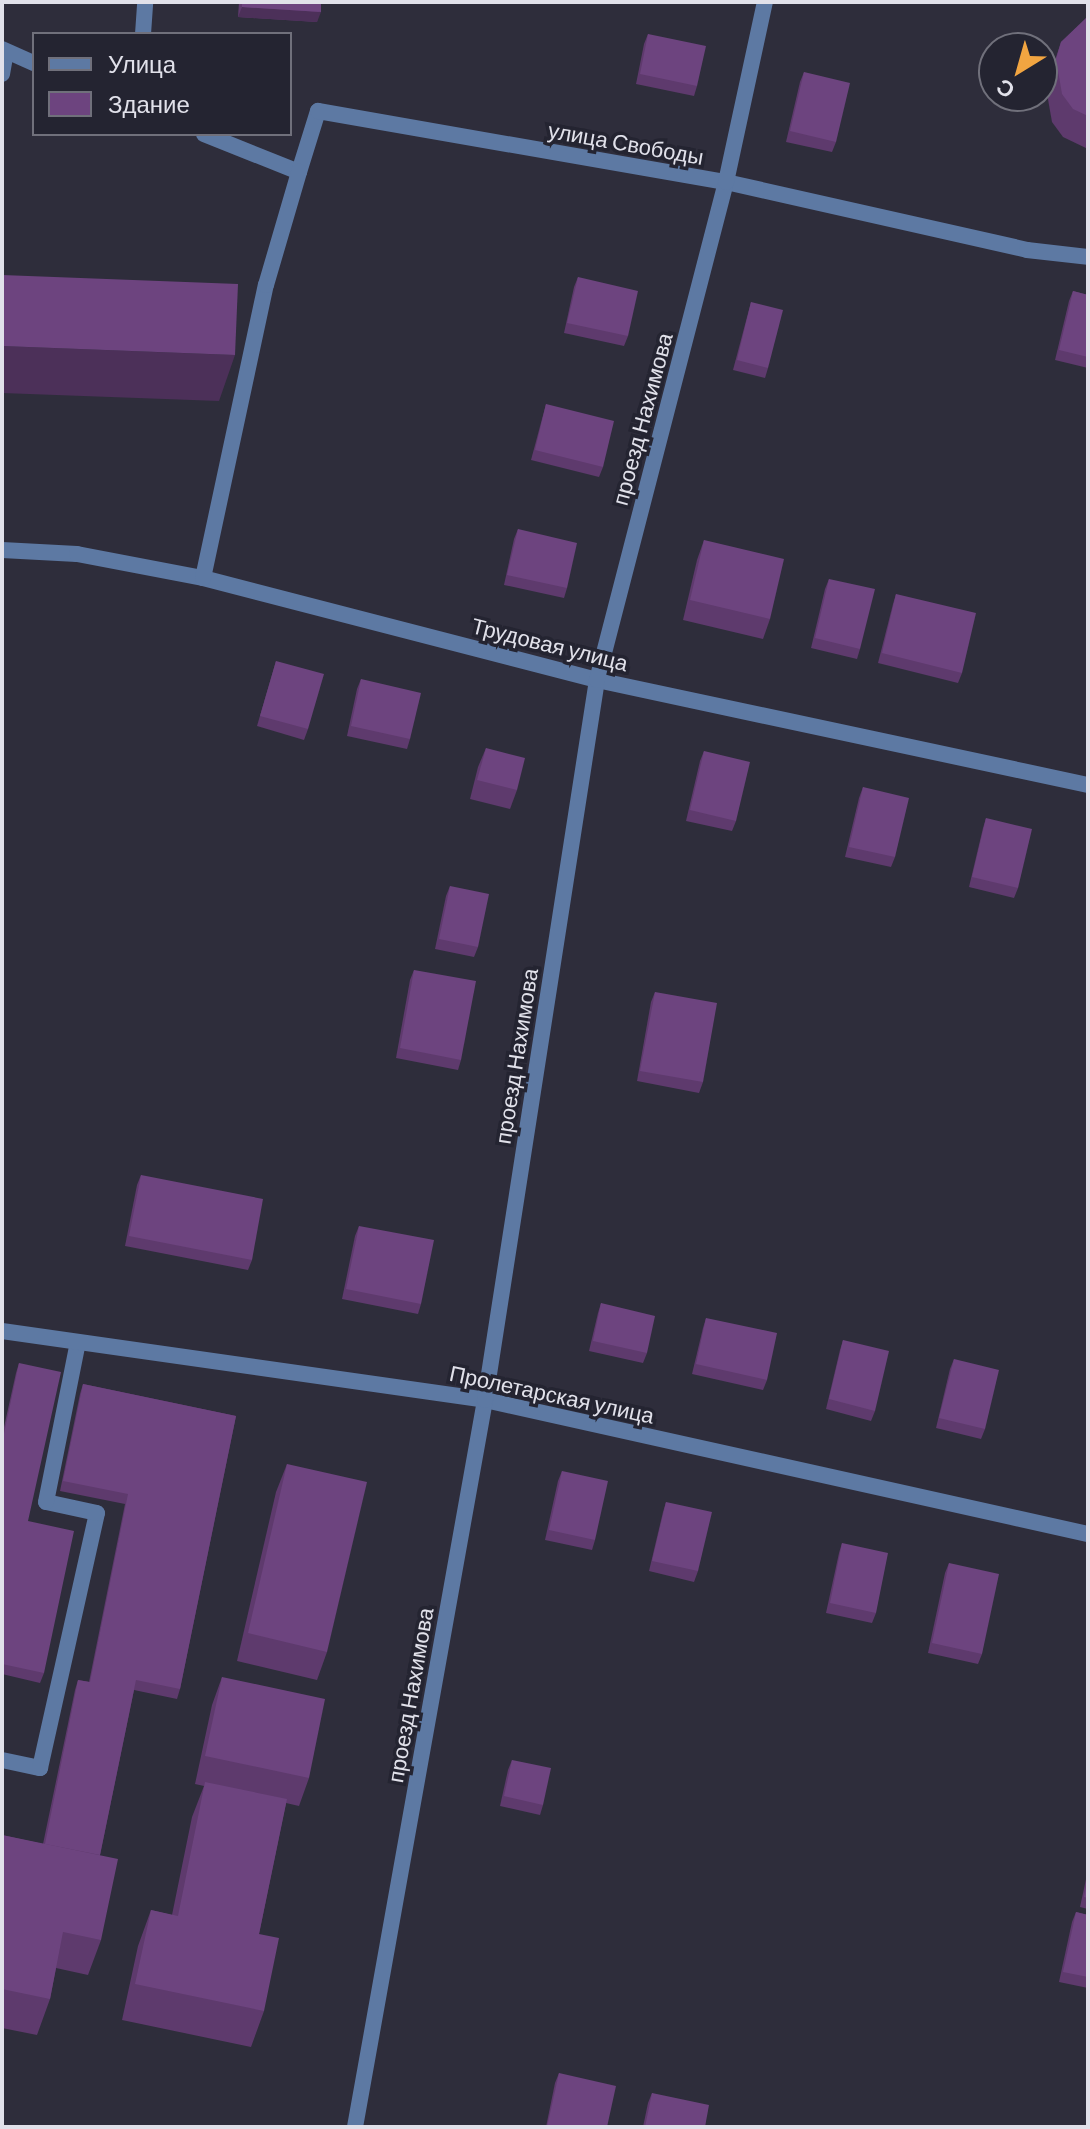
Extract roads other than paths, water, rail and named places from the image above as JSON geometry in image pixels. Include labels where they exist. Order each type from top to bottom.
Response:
[{"type":"street","points":[[143,32],[145,2]]},
{"type":"street","name":"проезд Нахимова","points":[[355,2127],[485,1400],[597,680],[726,182],[765,2]]},
{"type":"street","points":[[2,74],[4,50],[32,62]]},
{"type":"street","name":"улица Свободы","points":[[299,172],[318,111],[726,182],[1027,250],[1088,257]]},
{"type":"street","points":[[203,578],[266,285],[299,172],[209,136]]},
{"type":"street","name":"Трудовая улица","points":[[2,550],[77,554],[203,578],[597,680],[1088,785]]},
{"type":"street","name":"Пролетарская улица","points":[[2,1331],[485,1400],[1088,1534]]},
{"type":"street","points":[[2,1760],[40,1768],[97,1513],[46,1502],[78,1342]]}]
